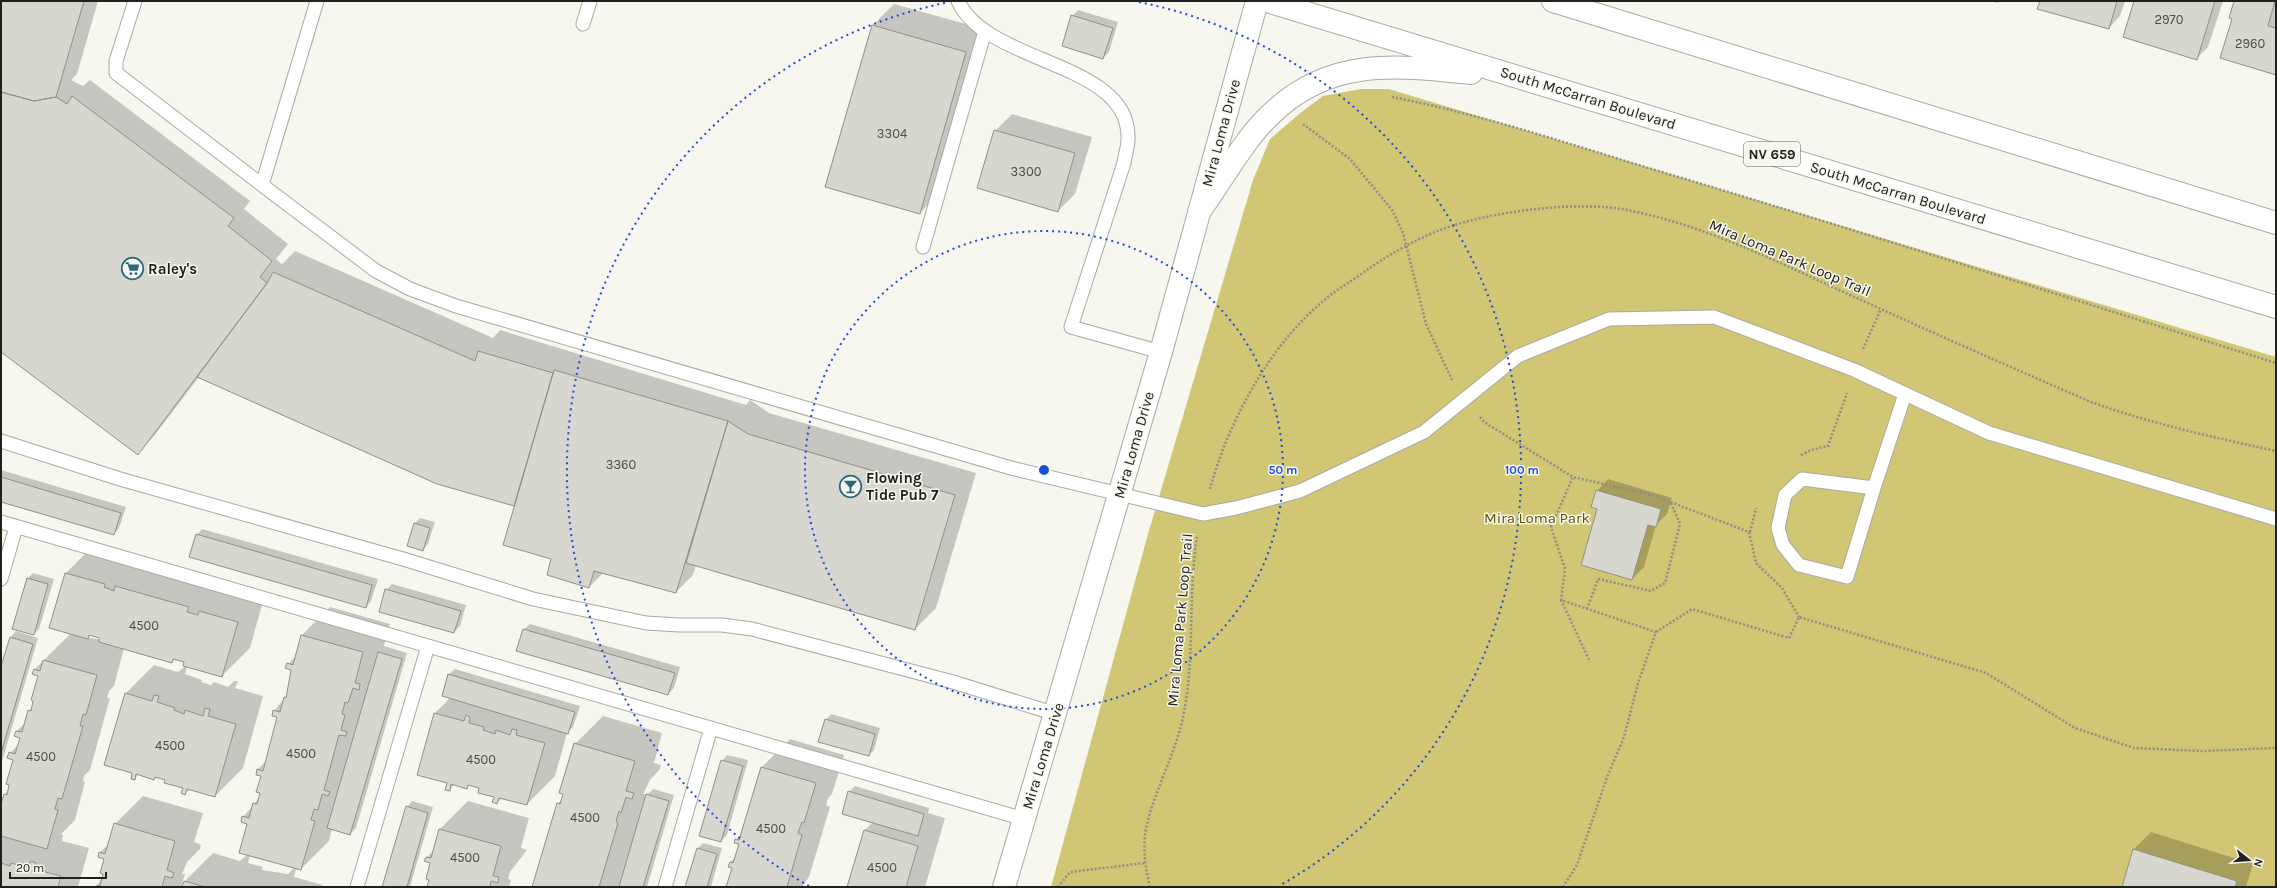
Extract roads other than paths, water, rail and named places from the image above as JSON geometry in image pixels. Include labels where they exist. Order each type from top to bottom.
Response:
[{"type":"main road","name":"Mira Loma Drive","points":[[1004,887],[1161,352],[1257,1]]},
{"type":"main road","name":"South McCarran Boulevard","points":[[1267,1],[2276,307]]},
{"type":"main road","points":[[1553,1],[2276,223]]},
{"type":"main road","points":[[1200,212],[1268,116],[1302,89],[1329,77],[1366,68],[1408,66],[1524,79]]},
{"type":"lane","points":[[135,1],[116,61],[116,73],[376,271],[410,289],[456,306],[1011,468],[1119,495],[1203,514],[1236,508],[1300,491],[1424,432],[1518,356],[1609,319],[1714,317],[1854,370],[1990,433],[2276,519]]},
{"type":"lane","points":[[262,185],[317,1]]},
{"type":"lane","points":[[583,24],[590,1]]},
{"type":"lane","points":[[958,1],[963,12],[984,32],[1094,82],[1112,98],[1124,119],[1128,139],[1124,163],[1071,327],[1161,352]]},
{"type":"lane","points":[[923,246],[984,32]]},
{"type":"lane","points":[[1874,488],[1802,479],[1784,495],[1778,528],[1783,544],[1799,565],[1847,577],[1874,488],[1906,394]]},
{"type":"lane","points":[[1,441],[120,479],[403,559],[533,599],[646,623],[722,625],[752,629],[953,682],[1056,714]]},
{"type":"lane","points":[[1,522],[1024,819]]},
{"type":"lane","points":[[1,579],[16,527]]},
{"type":"lane","points":[[357,887],[428,646]]},
{"type":"lane","points":[[665,887],[711,728]]},
{"type":"place","name":"Raley's","points":[[133,269]]},
{"type":"place","name":"Flowing Tide Pub 7","points":[[851,487]]},
{"type":"park label","name":"Mira Loma Park","points":[[1537,518]]}]
